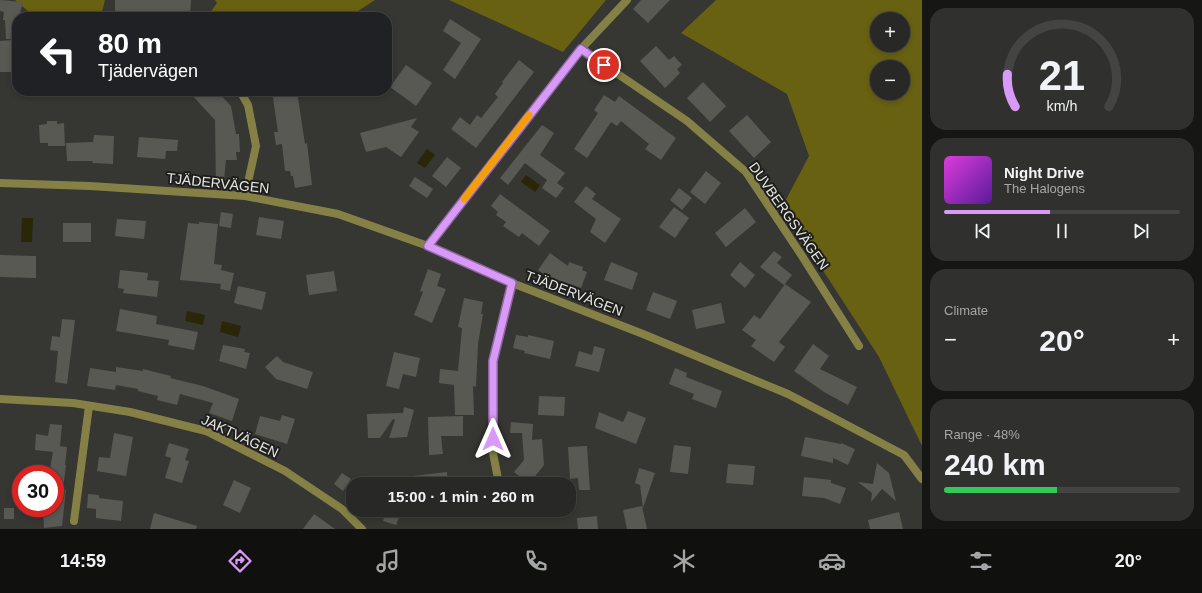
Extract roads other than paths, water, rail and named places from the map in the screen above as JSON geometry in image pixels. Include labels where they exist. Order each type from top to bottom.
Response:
[{"type":"street","points":[[428,246],[581,49],[627,0]]},
{"type":"street","name":"DUVBERGSVÄGEN","points":[[581,49],[687,121],[746,172],[802,256],[859,346]]},
{"type":"street","points":[[243,96],[248,105],[256,146],[245,196]]},
{"type":"street","name":"TJÄDERVÄGEN","points":[[0,183],[90,186],[245,196],[338,214],[428,246],[512,283],[643,334],[788,394],[904,455],[922,479]]},
{"type":"street","points":[[498,477],[493,453],[493,361],[512,283]]},
{"type":"street","name":"JAKTVÄGEN","points":[[0,399],[73,404],[130,412],[206,431],[285,471],[342,509],[362,529]]},
{"type":"street","points":[[74,521],[89,406]]}]
